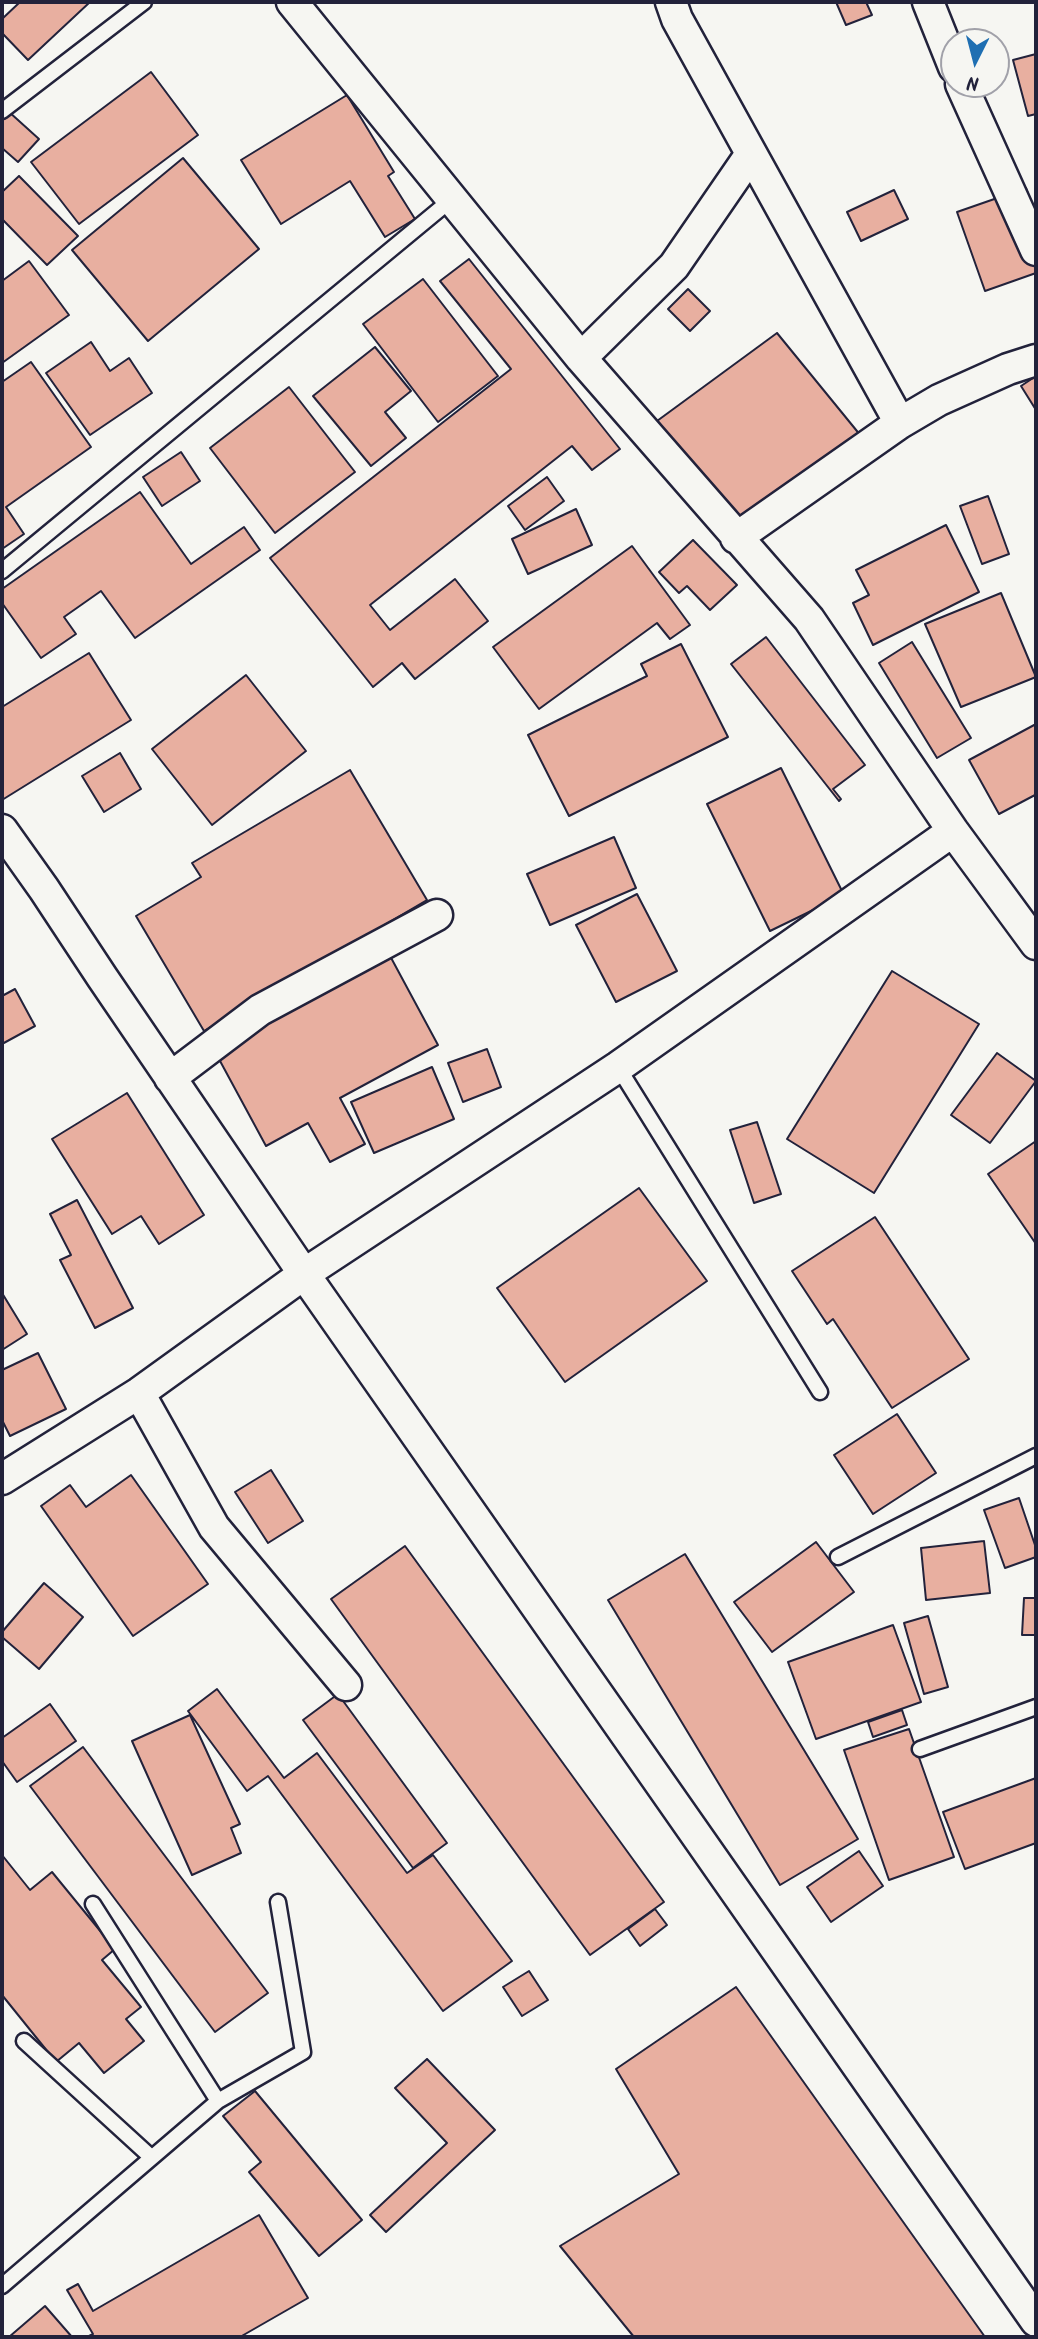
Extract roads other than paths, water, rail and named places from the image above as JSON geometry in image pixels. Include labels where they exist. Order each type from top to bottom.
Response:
[{"type":"street","points":[[292,2],[581,358],[809,619],[953,831],[1036,944]]},
{"type":"street","points":[[671,2],[677,19],[900,424]]},
{"type":"street","points":[[928,2],[940,32]]},
{"type":"street","points":[[967,98],[1036,250]]},
{"type":"street","points":[[581,358],[674,266],[751,154]]},
{"type":"street","points":[[736,538],[939,400],[1036,360]]},
{"type":"street","points":[[2,830],[44,888],[304,1274],[1036,2320]]},
{"type":"street","points":[[2,1479],[139,1393],[304,1274],[618,1067],[953,831]]},
{"type":"street","points":[[170,1078],[260,1010],[438,915]]},
{"type":"street","points":[[139,1393],[214,1527],[346,1685]]},
{"type":"lane","points":[[2,111],[144,2]]},
{"type":"lane","points":[[2,571],[452,199]]},
{"type":"lane","points":[[618,1067],[820,1392]]},
{"type":"lane","points":[[838,1557],[1036,1456]]},
{"type":"lane","points":[[920,1749],[1036,1707]]},
{"type":"lane","points":[[2,2286],[218,2101],[303,2052],[278,1902]]},
{"type":"lane","points":[[93,1904],[218,2101]]},
{"type":"lane","points":[[24,2041],[151,2157]]}]
